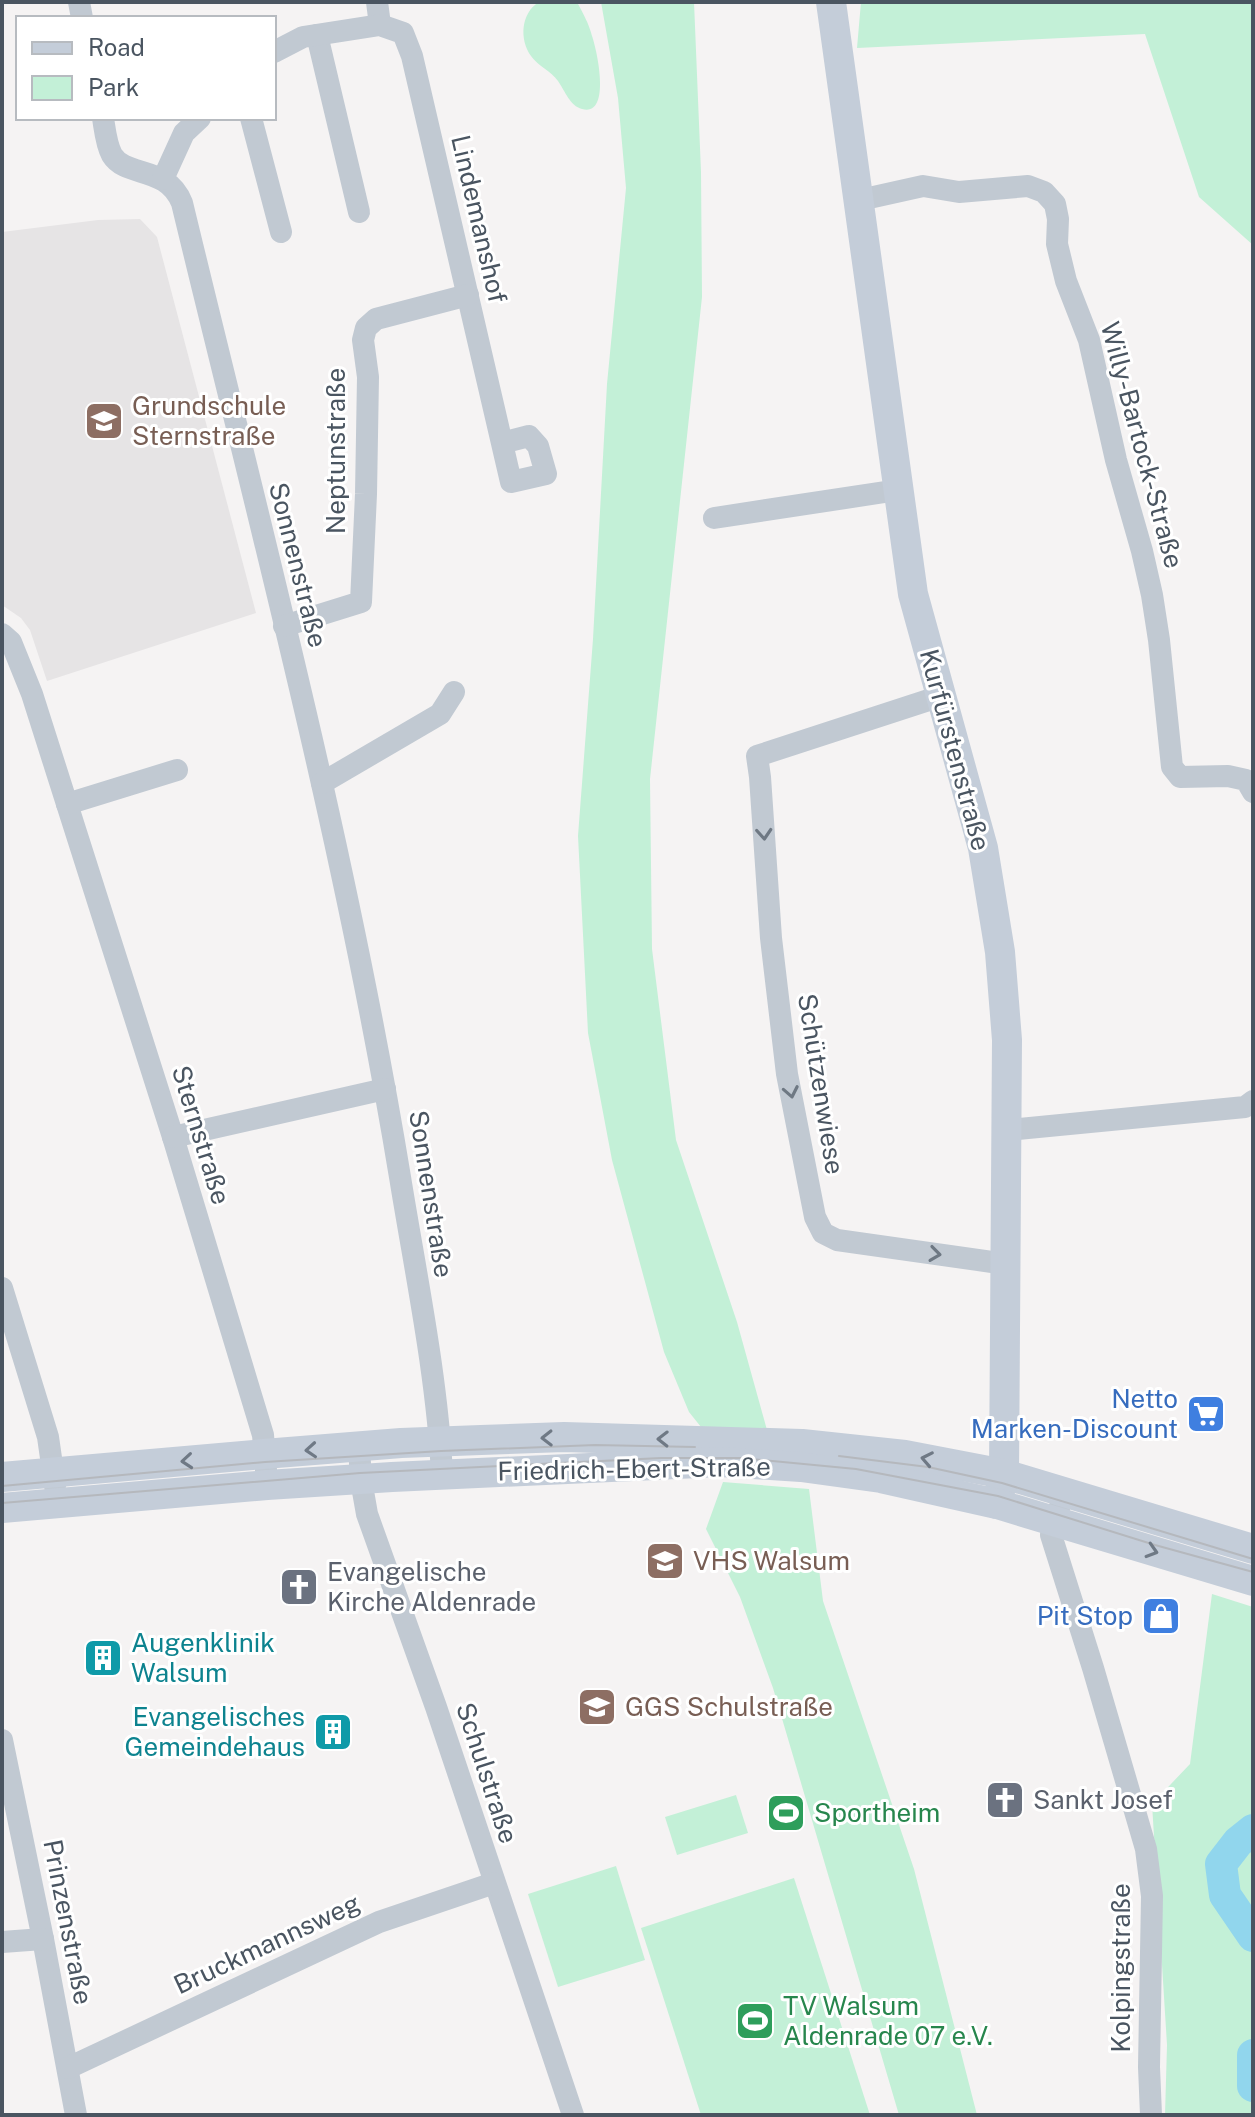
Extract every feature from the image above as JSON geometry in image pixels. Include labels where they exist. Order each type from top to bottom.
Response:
[{"type":"main road","name":"Kurfürstenstraße","points":[[831,2],[913,594],[983,848],[997,937],[1007,1040],[1008,1130],[1004,1474],[997,1504]]},
{"type":"main road","name":"Friedrich-Ebert-Straße","points":[[2,1477],[440,1441],[564,1437],[802,1444],[905,1455],[1004,1474],[1253,1549]]},
{"type":"main road","name":"Friedrich-Ebert-Straße","points":[[2,1508],[267,1485],[720,1462],[801,1467],[881,1478],[997,1504],[1253,1581]]},
{"type":"street","points":[[276,51],[303,37],[380,25],[377,2]]},
{"type":"street","name":"Lindemanshof","points":[[380,25],[403,33],[412,56],[502,443]]},
{"type":"street","points":[[317,35],[359,212]]},
{"type":"street","points":[[103,120],[107,141],[118,162],[163,179],[184,133],[198,120]]},
{"type":"street","points":[[252,120],[281,232]]},
{"type":"street","name":"Sonnenstraße","points":[[163,179],[178,194],[182,203],[322,783],[385,1089],[437,1405],[442,1474]]},
{"type":"street","name":"Willy-Bartock-Straße","points":[[860,200],[923,186],[959,192],[1028,186],[1044,192],[1055,204],[1057,244],[1066,281],[1089,340],[1116,460],[1152,595],[1172,767],[1180,777],[1228,776],[1246,780],[1253,792]]},
{"type":"street","name":"Neptunstraße","points":[[284,626],[361,602],[366,494],[368,377],[363,340],[366,328],[376,319],[468,295]]},
{"type":"street","points":[[714,518],[898,490]]},
{"type":"street","name":"Sternstraße","points":[[2,634],[11,642],[32,694],[173,1137],[263,1435],[267,1485]]},
{"type":"street","points":[[322,783],[440,714],[454,692]]},
{"type":"street","name":"Schützenwiese","points":[[941,696],[757,756],[771,938],[787,1074],[815,1217],[823,1233],[837,1240],[1006,1264]]},
{"type":"street","points":[[67,804],[177,770]]},
{"type":"street","points":[[173,1137],[385,1089]]},
{"type":"street","points":[[1008,1130],[1186,1114],[1245,1107],[1253,1101]]},
{"type":"street","points":[[2,1288],[10,1342],[48,1437],[57,1503]]},
{"type":"street","name":"Schulstraße","points":[[359,1447],[367,1514],[436,1707],[572,2115]]},
{"type":"street","points":[[1052,1521],[1062,1507],[1084,1498]]},
{"type":"street","name":"Kolpingstraße","points":[[1052,1521],[1051,1535],[1146,1849],[1152,1896],[1151,2115]]},
{"type":"street","name":"Kolpingstraße","points":[[1070,1592],[1068,1568],[1072,1552],[1080,1541],[1092,1533]]},
{"type":"street","name":"Prinzenstraße","points":[[2,1740],[76,2115]]},
{"type":"street","name":"Bruckmannsweg","points":[[68,2068],[379,1922],[494,1883]]},
{"type":"street","points":[[2,1942],[43,1939]]},
{"type":"shaded area","name":"Grundschule Sternstraße","points":[[140,219],[157,237],[256,613],[47,681],[30,630],[21,618],[2,605],[2,232],[98,220]]},
{"type":"green space","points":[[539,2],[577,2],[584,14],[599,67],[600,93],[591,109],[574,105],[555,77],[534,60],[527,49],[525,19]]},
{"type":"green space","points":[[601,2],[694,2],[702,297],[650,779],[652,949],[676,1140],[737,1322],[767,1430],[705,1432],[689,1412],[664,1352],[612,1160],[588,1033],[578,836],[607,384],[626,188],[618,98]]},
{"type":"green space","points":[[861,2],[1253,2],[1253,245],[1199,197],[1145,34],[857,48]]},
{"type":"green space","points":[[723,1482],[809,1489],[823,1601],[914,1869],[977,2115],[899,2115],[773,1688],[740,1597],[706,1529]]},
{"type":"green space","points":[[1212,1594],[1253,1607],[1253,2115],[1165,2115],[1167,2045],[1152,1804],[1190,1764]]},
{"type":"green space","points":[[736,1795],[748,1833],[677,1855],[665,1817]]},
{"type":"green space","points":[[616,1866],[645,1960],[558,1987],[528,1894]]},
{"type":"green space","name":"TV Walsum Aldenrade 07 e.V.","points":[[794,1878],[870,2115],[701,2115],[641,1928]]},
{"type":"waterway","points":[[1253,1830],[1238,1842],[1221,1864],[1225,1895],[1253,1936]]},
{"type":"waterway","points":[[1253,2055],[1253,2086]]},
{"type":"tram line","points":[[2,1486],[265,1462],[441,1451],[595,1445],[695,1447]]},
{"type":"tram line","points":[[839,1456],[928,1467],[1002,1483],[1253,1559]]},
{"type":"tram line","points":[[2,1503],[360,1473],[661,1458],[741,1458],[856,1469],[998,1496],[1253,1572]]},
{"type":"place","name":"Grundschule Sternstraße","points":[[104,421]]},
{"type":"place","name":"Netto Marken-Discount","points":[[1206,1414]]},
{"type":"place","name":"VHS Walsum","points":[[665,1561]]},
{"type":"place","name":"Evangelische Kirche Aldenrade","points":[[299,1587]]},
{"type":"place","name":"Pit Stop","points":[[1161,1616]]},
{"type":"place","name":"Augenklinik Walsum","points":[[103,1658]]},
{"type":"place","name":"GGS Schulstraße","points":[[597,1707]]},
{"type":"place","name":"Evangelisches Gemeindehaus","points":[[333,1732]]},
{"type":"place","name":"Sankt Josef","points":[[1005,1800]]},
{"type":"place","name":"Sportheim","points":[[786,1813]]},
{"type":"place","name":"TV Walsum Aldenrade 07 e.V.","points":[[755,2021]]}]
